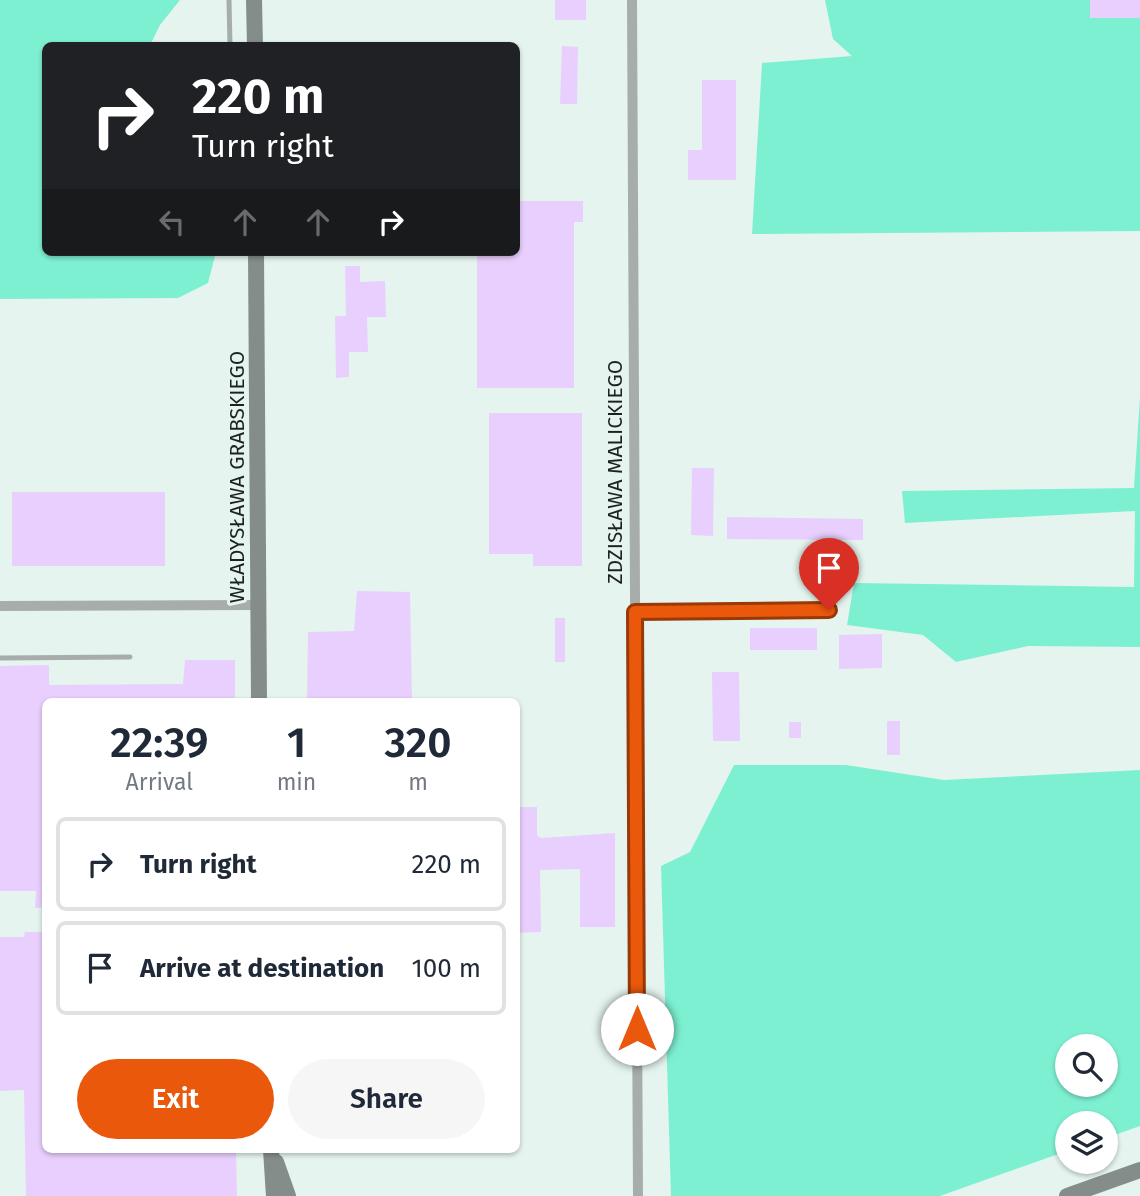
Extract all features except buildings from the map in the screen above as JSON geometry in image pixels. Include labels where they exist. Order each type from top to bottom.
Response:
[{"type":"street","points":[[254,0],[255,42]]},
{"type":"street","name":"ZDZISŁAWA MALICKIEGO","points":[[632,0],[638,1196]]},
{"type":"street","name":"WŁADYSŁAWA GRABSKIEGO","points":[[256,256],[259,698]]},
{"type":"street","points":[[0,606],[259,605]]},
{"type":"street","points":[[271,1153],[274,1196]]},
{"type":"street","points":[[271,1153],[288,1196]]},
{"type":"street","points":[[1067,1196],[1140,1170]]},
{"type":"lane","points":[[229,0],[230,42]]},
{"type":"lane","points":[[635,612],[829,610]]},
{"type":"lane","points":[[0,658],[131,657]]},
{"type":"green space","points":[[0,0],[180,0],[160,25],[152,42],[42,42],[42,256],[215,256],[208,283],[178,298],[0,299]]},
{"type":"green space","points":[[825,0],[1090,0],[1090,18],[1140,18],[1140,231],[752,234],[762,63],[852,56],[833,39]]},
{"type":"green space","points":[[1140,397],[1140,647],[1028,646],[956,662],[923,635],[847,625],[854,583],[1134,587],[1135,511],[905,523],[902,491],[1134,488]]},
{"type":"green space","points":[[734,765],[846,765],[944,780],[1140,770],[1140,1126],[1118,1134],[1118,1111],[1055,1111],[1055,1155],[940,1196],[671,1196],[661,866],[690,852]]},
{"type":"route","points":[[637,1029],[635,612],[829,610]]}]
